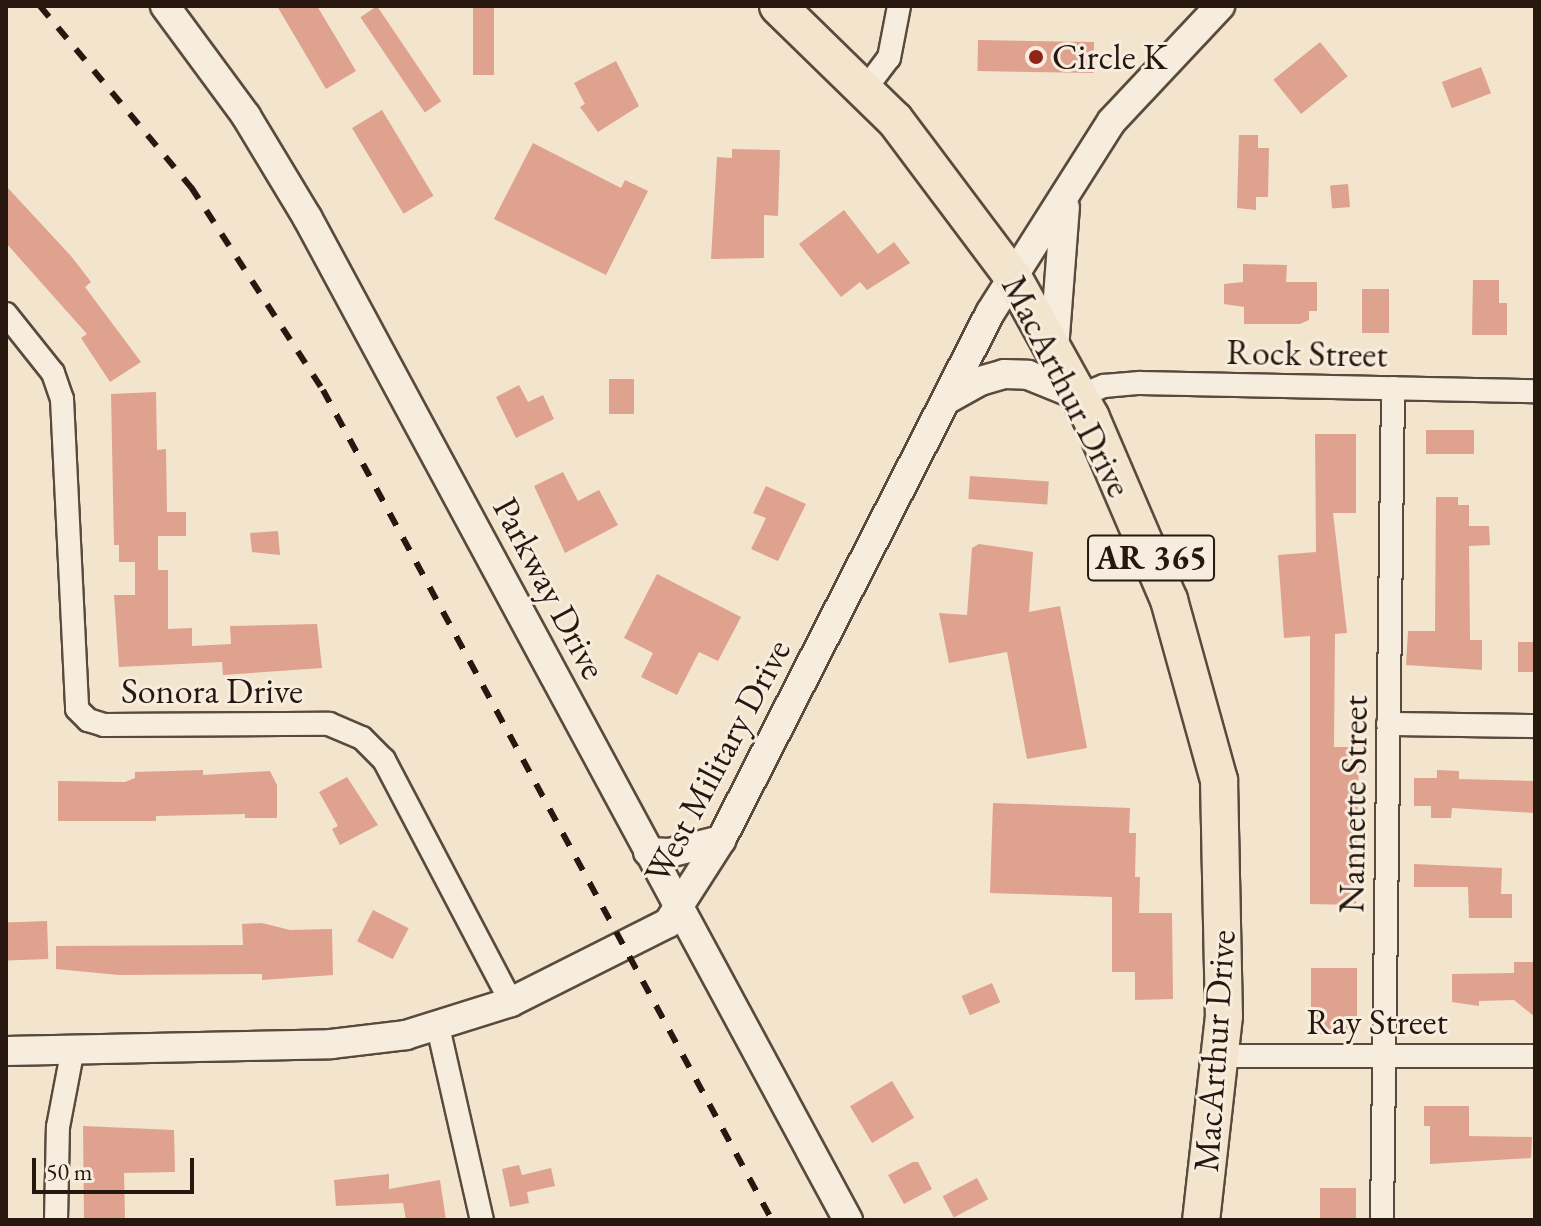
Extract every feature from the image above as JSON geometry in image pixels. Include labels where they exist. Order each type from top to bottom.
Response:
[{"type":"main road","name":"MacArthur Drive","points":[[778,6],[866,88],[936,169],[1013,277],[1080,396],[1169,600],[1219,780],[1217,831],[1225,939],[1220,1056],[1201,1220]]},
{"type":"street","name":"Parkway Drive","points":[[165,6],[246,116],[299,204],[848,1220]]},
{"type":"street","points":[[866,88],[889,58],[899,6]]},
{"type":"street","name":"West Military Drive","points":[[6,1051],[331,1044],[438,1027],[511,1002],[624,949],[680,912],[721,840],[946,400],[1013,277],[1112,121],[1220,6]]},
{"type":"street","points":[[1054,349],[1056,268],[1067,194]]},
{"type":"street","name":"Sonora Drive","points":[[6,314],[53,373],[62,399],[77,709],[88,720],[104,725],[329,724],[362,738],[384,760],[511,1002]]},
{"type":"street","points":[[946,400],[1004,374],[1028,375],[1080,396]]},
{"type":"street","name":"Rock Street","points":[[1080,396],[1104,386],[1140,383],[1535,391]]},
{"type":"street","name":"Nannette Street","points":[[1382,1220],[1393,388]]},
{"type":"street","points":[[1388,724],[1535,726]]},
{"type":"street","points":[[648,852],[690,850],[721,840]]},
{"type":"street","points":[[438,1027],[482,1220]]},
{"type":"street","points":[[56,1220],[58,1127],[73,1048]]},
{"type":"street","name":"Ray Street","points":[[1220,1056],[1535,1056]]},
{"type":"building","points":[[277,6],[317,6],[356,71],[326,89]]},
{"type":"building","points":[[377,6],[441,101],[425,113],[360,17]]},
{"type":"building","points":[[473,6],[494,6],[494,75],[473,75]]},
{"type":"building","name":"Circle K","points":[[978,40],[1094,42],[1093,73],[977,71]]},
{"type":"building","points":[[1320,42],[1348,76],[1301,114],[1273,80]]},
{"type":"building","points":[[616,61],[639,106],[598,132],[580,107],[585,104],[574,83]]},
{"type":"building","points":[[1481,67],[1491,93],[1452,108],[1442,82]]},
{"type":"building","points":[[382,110],[434,196],[404,214],[352,128]]},
{"type":"building","points":[[1239,135],[1258,135],[1258,148],[1269,148],[1268,197],[1256,197],[1256,210],[1237,208]]},
{"type":"building","points":[[533,143],[621,188],[625,180],[648,191],[606,275],[494,219]]},
{"type":"building","points":[[732,149],[780,150],[778,216],[764,215],[764,258],[711,259],[717,157],[732,158]]},
{"type":"building","points":[[1348,184],[1350,207],[1332,208],[1330,186]]},
{"type":"building","points":[[6,186],[91,282],[85,287],[141,362],[110,382],[81,338],[87,334],[6,243]]},
{"type":"building","points":[[844,210],[878,254],[894,242],[910,263],[867,290],[860,282],[841,297],[799,244]]},
{"type":"building","points":[[1243,264],[1287,265],[1286,282],[1317,282],[1317,311],[1309,311],[1309,320],[1300,324],[1244,324],[1244,307],[1224,304],[1224,284],[1243,282]]},
{"type":"building","points":[[1473,280],[1499,280],[1499,303],[1507,303],[1507,335],[1472,335]]},
{"type":"building","points":[[1362,289],[1389,289],[1389,333],[1362,333]]},
{"type":"building","points":[[609,379],[634,379],[634,414],[609,414]]},
{"type":"building","points":[[519,385],[528,402],[543,395],[554,419],[516,438],[496,397]]},
{"type":"building","points":[[156,392],[157,450],[166,449],[167,512],[186,512],[186,536],[158,536],[158,570],[168,570],[168,629],[192,628],[192,646],[231,644],[230,626],[317,624],[322,668],[223,675],[222,662],[119,667],[114,595],[135,595],[135,562],[119,562],[119,545],[114,545],[111,394]]},
{"type":"building","points":[[1426,430],[1474,430],[1474,454],[1426,454]]},
{"type":"building","points":[[1315,434],[1356,434],[1356,513],[1333,513],[1347,633],[1335,634],[1334,747],[1356,747],[1359,753],[1356,905],[1310,904],[1310,636],[1284,638],[1278,555],[1316,552]]},
{"type":"building","points":[[563,472],[578,501],[599,490],[618,525],[565,553],[534,486]]},
{"type":"building","points":[[970,476],[1049,482],[1047,504],[968,499]]},
{"type":"building","points":[[766,486],[806,504],[778,561],[751,549],[766,518],[753,513]]},
{"type":"building","points":[[1436,497],[1458,497],[1458,505],[1469,505],[1469,526],[1489,526],[1490,545],[1469,546],[1470,640],[1482,640],[1482,670],[1406,665],[1408,631],[1435,631]]},
{"type":"building","points":[[278,531],[280,555],[252,552],[250,533]]},
{"type":"building","points":[[979,544],[1033,552],[1029,612],[1060,606],[1087,748],[1027,759],[1007,652],[949,663],[939,613],[967,615],[972,548]]},
{"type":"building","points":[[657,574],[741,617],[718,661],[699,652],[677,695],[641,677],[653,653],[624,638]]},
{"type":"building","points":[[1518,642],[1535,642],[1535,672],[1518,672]]},
{"type":"building","points":[[203,770],[203,775],[270,771],[277,785],[277,818],[245,818],[245,814],[156,816],[156,821],[58,821],[58,781],[125,782],[135,778],[135,772]]},
{"type":"building","points":[[1437,770],[1459,771],[1459,779],[1535,781],[1535,813],[1452,808],[1451,818],[1431,818],[1431,806],[1414,806],[1414,778],[1437,778]]},
{"type":"building","points":[[347,777],[378,825],[340,845],[332,829],[338,826],[319,792]]},
{"type":"building","points":[[993,803],[1130,808],[1129,833],[1136,833],[1135,877],[1140,877],[1139,913],[1172,913],[1173,999],[1135,1000],[1135,972],[1112,972],[1112,897],[990,893]]},
{"type":"building","points":[[1414,864],[1502,868],[1501,894],[1512,894],[1512,918],[1469,918],[1468,887],[1414,887]]},
{"type":"building","points":[[373,910],[409,928],[393,959],[357,941]]},
{"type":"building","points":[[47,921],[48,959],[7,960],[6,922]]},
{"type":"building","points":[[262,923],[290,930],[332,929],[333,975],[262,980],[262,974],[119,975],[56,969],[56,946],[243,945],[242,924]]},
{"type":"building","points":[[1514,962],[1535,962],[1535,1017],[1514,1000],[1479,1001],[1479,1006],[1452,1002],[1452,974],[1514,973]]},
{"type":"building","points":[[1311,968],[1357,968],[1357,1034],[1311,1034]]},
{"type":"building","points":[[992,983],[1000,1002],[970,1015],[962,996]]},
{"type":"building","points":[[892,1081],[914,1118],[872,1143],[850,1106]]},
{"type":"building","points":[[1424,1106],[1469,1106],[1469,1136],[1532,1137],[1531,1158],[1430,1164],[1430,1126],[1424,1126]]},
{"type":"building","points":[[83,1126],[174,1130],[175,1172],[124,1173],[125,1218],[84,1219]]},
{"type":"building","points":[[918,1162],[932,1189],[904,1204],[888,1175]]},
{"type":"building","points":[[519,1165],[522,1175],[551,1168],[555,1186],[527,1192],[529,1203],[510,1207],[502,1169]]},
{"type":"building","points":[[389,1174],[389,1189],[440,1180],[446,1220],[406,1220],[403,1203],[336,1206],[334,1180]]},
{"type":"building","points":[[977,1178],[988,1199],[954,1218],[943,1196]]},
{"type":"building","points":[[1320,1188],[1356,1188],[1356,1220],[1320,1220]]},
{"type":"railway","points":[[40,6],[191,187],[323,390],[772,1220]]},
{"type":"place","name":"Circle K","points":[[1036,57]]}]
